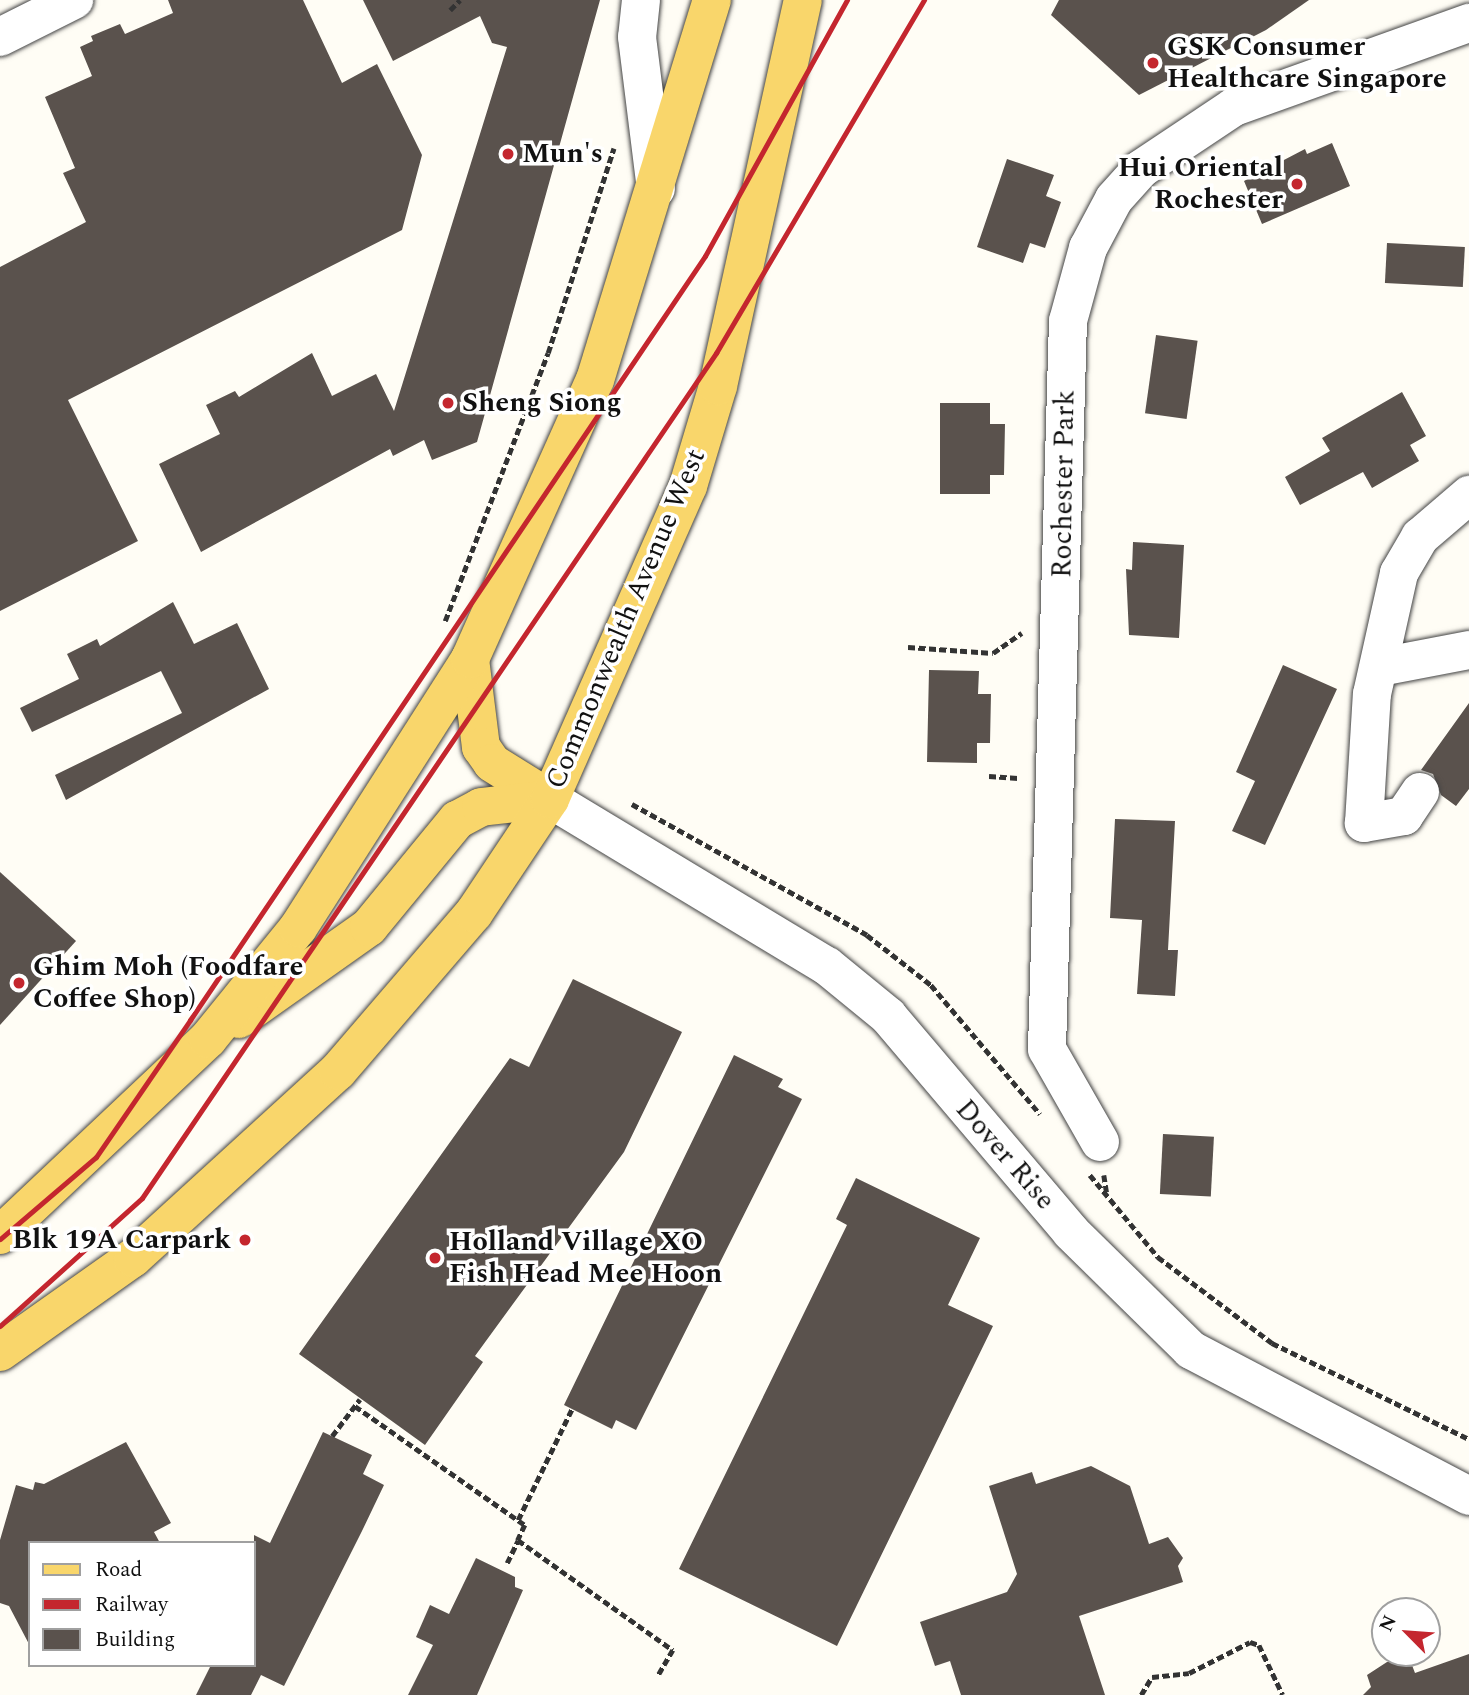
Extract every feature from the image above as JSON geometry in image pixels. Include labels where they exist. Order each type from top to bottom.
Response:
[{"type":"main road","points":[[0,1235],[208,1039],[298,928],[470,659],[595,380],[657,194],[712,0]]},
{"type":"main road","name":"Commonwealth Avenue West","points":[[0,1352],[133,1258],[338,1071],[474,913],[550,799],[688,486],[718,386],[803,0]]},
{"type":"main road","points":[[470,659],[481,747],[492,764],[550,799]]},
{"type":"main road","points":[[208,1039],[346,948],[457,820],[481,807],[550,799]]},
{"type":"street","points":[[0,37],[74,0]]},
{"type":"street","points":[[641,0],[637,37],[657,194]]},
{"type":"street","name":"Rochester Park","points":[[1090,1152],[1047,1049],[1068,321],[1088,248],[1114,199],[1172,145],[1234,107],[1461,18]]},
{"type":"street","points":[[1420,792],[1404,816],[1364,823],[1372,694],[1399,573],[1420,537],[1469,495]]},
{"type":"street","points":[[1380,667],[1469,650]]},
{"type":"street","name":"Dover Rise","points":[[550,799],[827,966],[888,1016],[1071,1232],[1191,1350],[1469,1496]]},
{"type":"path","points":[[450,10],[460,0]]},
{"type":"path","points":[[441,631],[548,353],[615,142]]},
{"type":"path","points":[[908,647],[1005,650],[1062,582]]},
{"type":"path","points":[[628,801],[867,935],[930,985],[1045,1120]]},
{"type":"path","points":[[1090,1152],[1190,1285],[1272,1343],[1469,1439]]},
{"type":"path","points":[[332,1436],[360,1399]]},
{"type":"path","points":[[355,1406],[525,1525],[507,1563]]},
{"type":"path","points":[[518,1520],[572,1409]]},
{"type":"path","points":[[518,1540],[673,1650],[658,1676]]},
{"type":"path","points":[[1141,1695],[1152,1677],[1189,1673],[1250,1642],[1263,1651],[1283,1695]]},
{"type":"building","points":[[168,0],[303,0],[342,83],[377,64],[422,155],[402,230],[68,400],[138,541],[0,611],[0,267],[86,222],[63,173],[75,168],[45,97],[92,76],[80,47],[93,41],[91,36],[120,24],[125,34],[173,13]]},
{"type":"building","points":[[363,0],[600,0],[477,442],[432,460],[424,440],[393,456],[390,449],[201,552],[159,464],[220,434],[206,405],[235,391],[239,397],[312,353],[332,396],[376,374],[394,411],[507,47],[492,43],[480,16],[393,61]]},
{"type":"building","name":"GSK Consumer Healthcare Singapore","points":[[1059,0],[1309,0],[1266,30],[1139,95],[1051,15]]},
{"type":"building","name":"Hui Oriental Rochester","points":[[1332,143],[1350,186],[1262,224],[1244,181],[1305,149],[1307,154]]},
{"type":"building","points":[[1007,159],[1054,175],[1046,196],[1061,202],[1045,248],[1030,243],[1023,263],[977,247]]},
{"type":"building","points":[[1387,243],[1465,247],[1463,287],[1385,283]]},
{"type":"building","points":[[1156,335],[1198,341],[1187,419],[1145,413]]},
{"type":"building","points":[[1402,392],[1426,436],[1410,445],[1419,461],[1372,488],[1363,472],[1300,505],[1285,477],[1330,451],[1322,438]]},
{"type":"building","points":[[940,403],[990,403],[990,424],[1005,424],[1004,475],[990,475],[990,494],[940,494]]},
{"type":"building","points":[[1133,542],[1184,545],[1179,638],[1129,635],[1126,569],[1132,570]]},
{"type":"building","points":[[173,602],[194,644],[237,623],[269,689],[66,800],[55,775],[182,713],[161,671],[32,732],[20,708],[79,679],[67,654],[97,639],[100,646]]},
{"type":"building","points":[[1283,665],[1337,689],[1265,845],[1232,831],[1255,781],[1236,772]]},
{"type":"building","points":[[929,670],[979,671],[978,694],[991,694],[990,743],[977,743],[977,763],[927,762]]},
{"type":"building","points":[[1469,703],[1469,789],[1456,806],[1441,795],[1433,774],[1421,770]]},
{"type":"building","points":[[1115,819],[1175,821],[1168,950],[1178,950],[1175,996],[1137,994],[1142,920],[1110,918]]},
{"type":"building","name":"Ghim Moh (Foodfare Coffee Shop)","points":[[0,872],[76,941],[0,1025]]},
{"type":"building","points":[[573,979],[682,1032],[624,1152],[475,1356],[483,1362],[425,1445],[299,1354],[510,1058],[529,1067]]},
{"type":"building","points":[[734,1055],[783,1079],[778,1087],[802,1099],[636,1430],[616,1420],[612,1429],[564,1405]]},
{"type":"building","points":[[1163,1134],[1214,1137],[1211,1197],[1160,1194]]},
{"type":"building","points":[[856,1178],[980,1238],[948,1305],[993,1326],[837,1646],[679,1569],[847,1225],[836,1219]]},
{"type":"building","points":[[323,1432],[372,1455],[363,1474],[384,1485],[284,1686],[261,1675],[251,1695],[196,1695],[210,1667],[256,1667],[254,1535],[270,1543]]},
{"type":"building","points":[[126,1442],[171,1523],[154,1532],[159,1541],[28,1541],[28,1642],[9,1606],[0,1603],[0,1540],[16,1485],[33,1490],[35,1482],[44,1484]]},
{"type":"building","points":[[1091,1466],[1130,1486],[1149,1544],[1168,1537],[1183,1558],[1178,1566],[1183,1582],[1079,1616],[1105,1695],[961,1695],[950,1661],[935,1666],[920,1622],[1007,1592],[1017,1574],[989,1486],[1032,1472],[1036,1484]]},
{"type":"building","points":[[476,1558],[515,1577],[515,1587],[523,1590],[477,1695],[408,1695],[433,1645],[416,1637],[430,1605],[449,1614]]},
{"type":"building","points":[[1469,1654],[1469,1695],[1363,1695],[1371,1687],[1367,1675],[1379,1667],[1413,1667],[1415,1673],[1441,1667],[1441,1664]]},
{"type":"railway","points":[[0,1239],[96,1157],[190,1020],[705,256],[847,0]]},
{"type":"railway","points":[[0,1326],[142,1198],[716,353],[924,0]]},
{"type":"place","name":"GSK Consumer Healthcare Singapore","points":[[1153,63]]},
{"type":"place","name":"Mun's","points":[[508,154]]},
{"type":"place","name":"Hui Oriental Rochester","points":[[1297,184]]},
{"type":"place","name":"Sheng Siong","points":[[448,403]]},
{"type":"place","name":"Ghim Moh (Foodfare Coffee Shop)","points":[[19,983]]},
{"type":"place","name":"Blk 19A Carpark","points":[[245,1240]]},
{"type":"place","name":"Holland Village XO Fish Head Mee Hoon","points":[[435,1258]]}]
